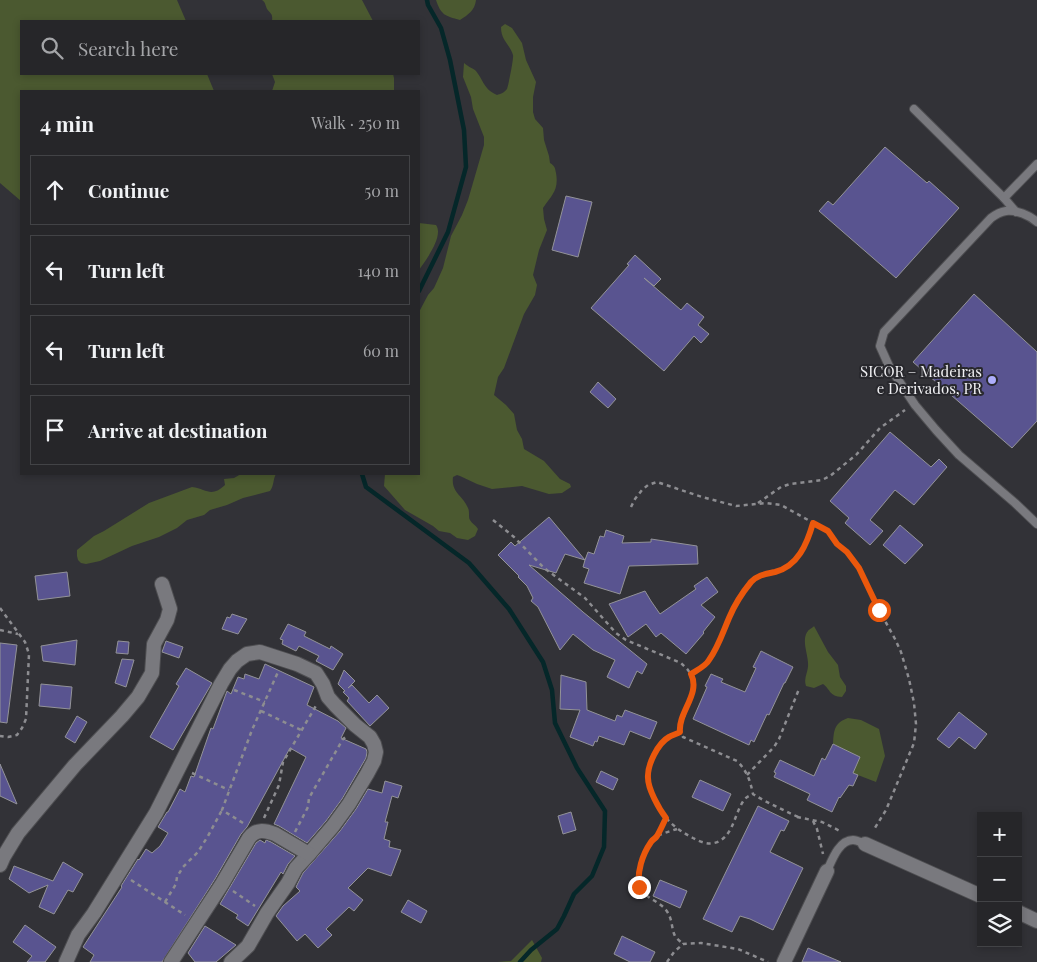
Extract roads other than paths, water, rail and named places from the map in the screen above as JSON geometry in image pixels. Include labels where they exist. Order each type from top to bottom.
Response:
[{"type":"street","points":[[0,865],[24,826],[75,765],[138,697],[152,673],[154,644],[170,610],[162,584]]},
{"type":"street","points":[[66,962],[78,935],[94,913],[156,813],[230,669],[236,661],[247,654],[260,652],[298,664],[316,673],[328,697],[358,728],[370,737],[376,752],[374,761],[349,804],[333,826],[296,868],[248,946],[230,962]]},
{"type":"street","points":[[171,962],[222,884],[249,838],[257,832],[268,832],[309,854]]},
{"type":"street","points":[[865,844],[977,894]]},
{"type":"street","points":[[784,962],[828,871]]},
{"type":"street","points":[[1022,914],[1037,921]]},
{"type":"lane","points":[[914,109],[1016,212]]},
{"type":"lane","points":[[1004,198],[1037,164]]},
{"type":"lane","points":[[1037,222],[1025,214],[1006,211],[991,218],[884,332],[880,346],[889,366],[915,405],[936,430],[959,456],[1037,524]]},
{"type":"lane","points":[[828,871],[840,848],[846,842],[854,840],[865,844]]},
{"type":"waterway","points":[[420,289],[448,232],[466,167],[464,130],[450,60],[441,28],[427,0]]},
{"type":"waterway","points":[[362,475],[366,487],[469,563],[509,609],[543,662],[552,690],[555,723],[577,768],[605,811],[604,847],[592,876],[574,894],[557,929],[531,950],[520,962]]},
{"type":"place","name":"SICOR – Madeiras e Derivados, PR","points":[[992,380]]}]
